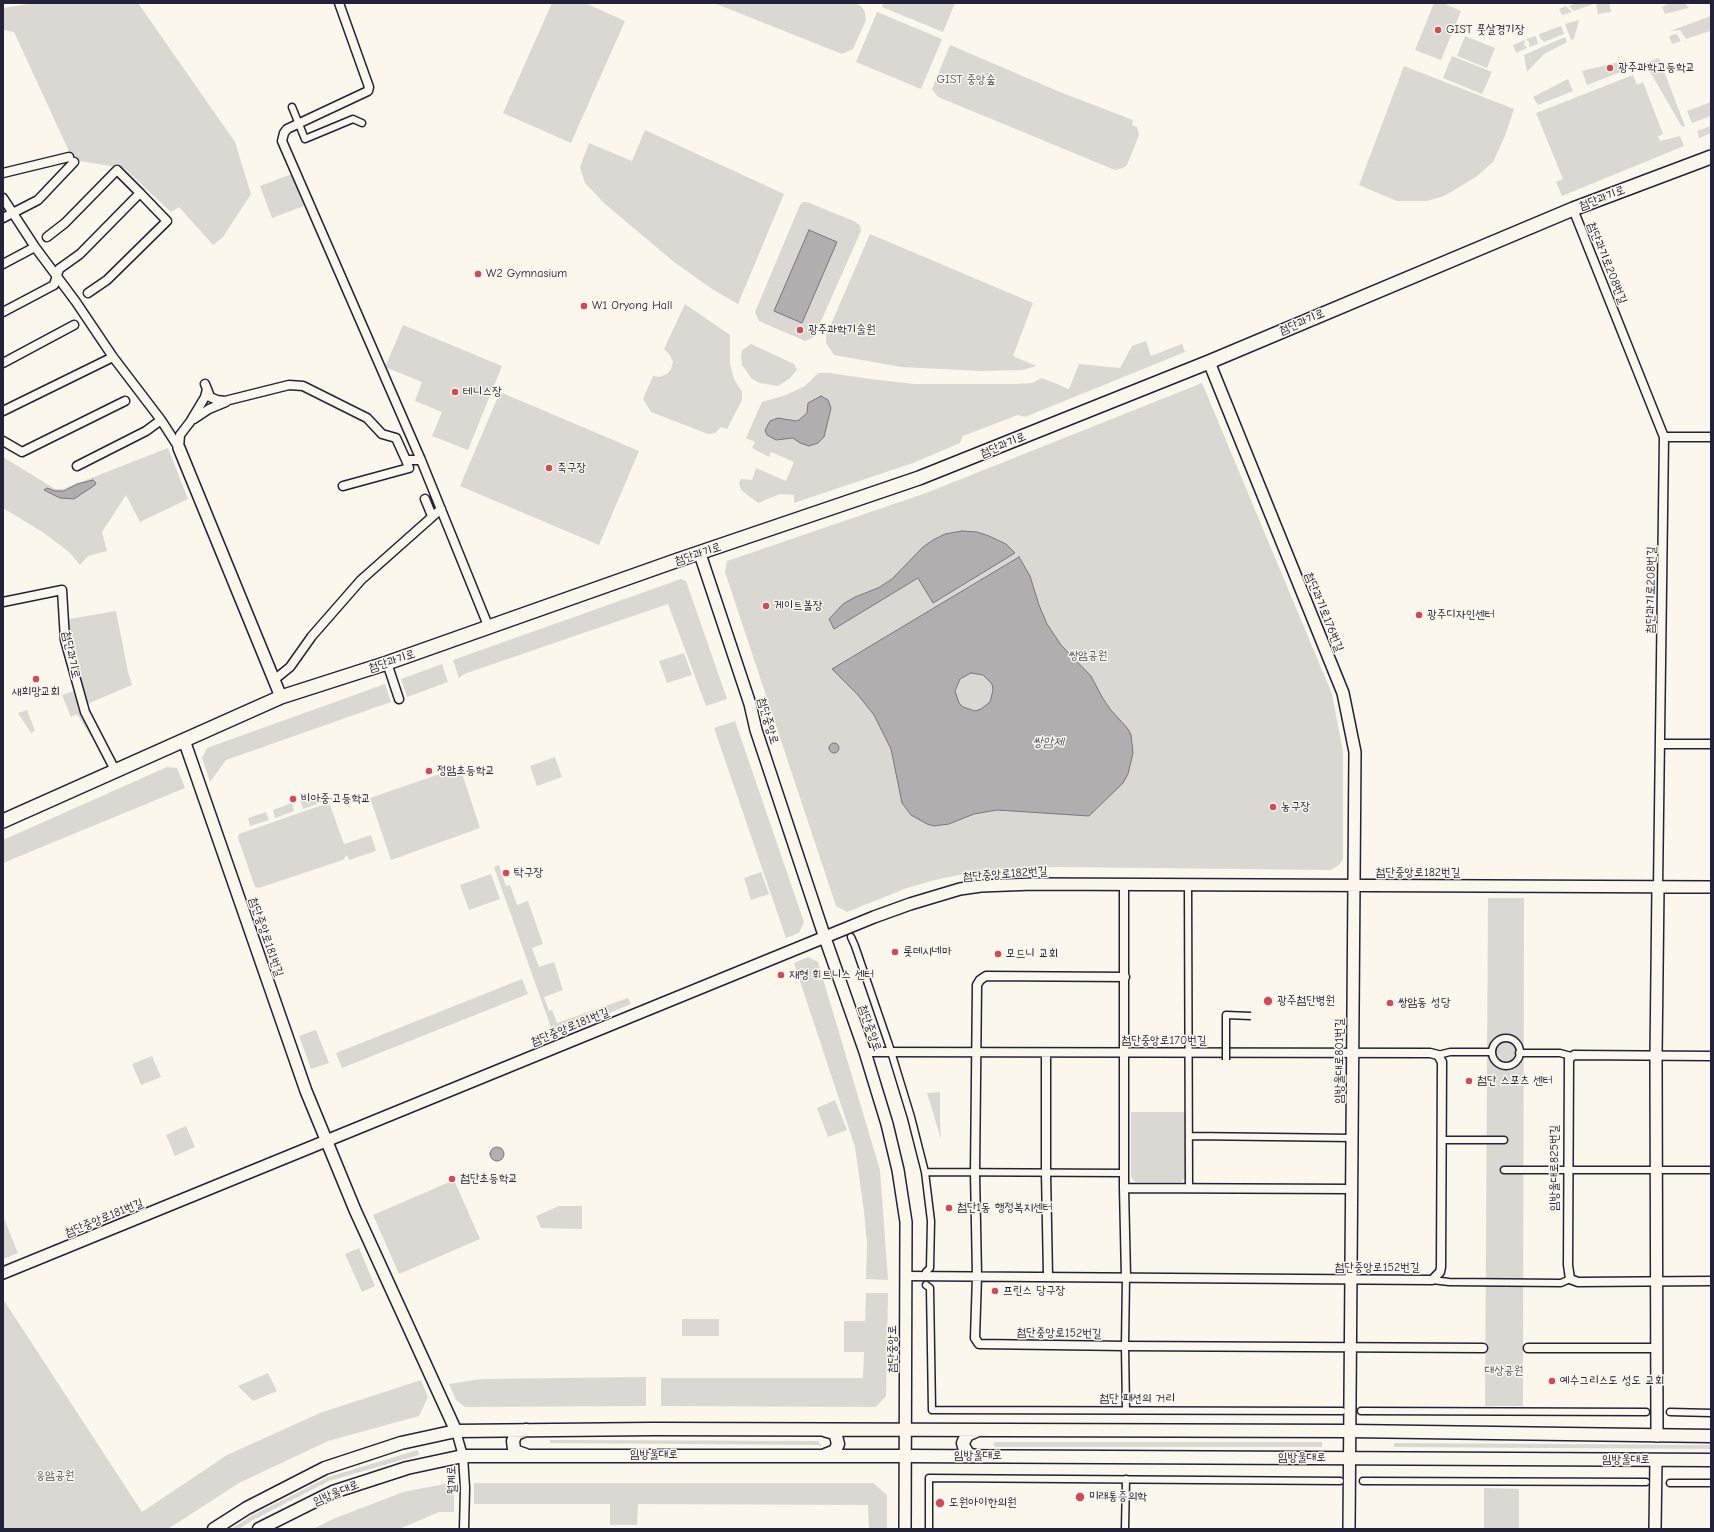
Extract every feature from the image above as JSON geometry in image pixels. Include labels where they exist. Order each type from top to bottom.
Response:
[{"type":"main road","name":"첨단과기로","points":[[3,821],[114,770],[281,697],[387,663],[678,560],[700,554],[920,478],[1209,362],[1573,209],[1711,157]]},
{"type":"main road","points":[[527,1430],[523,1430],[516,1434],[513,1441],[514,1449],[517,1452],[527,1455]]},
{"type":"main road","points":[[823,1430],[834,1433],[838,1444],[835,1451],[831,1454],[823,1456]]},
{"type":"main road","points":[[978,1457],[968,1454],[963,1443],[966,1435],[979,1430]]},
{"type":"main road","name":"임방울대로","points":[[214,1529],[247,1508],[325,1468],[401,1444],[456,1431],[1350,1431],[1711,1436]]},
{"type":"main road","name":"임방울대로","points":[[259,1529],[333,1492],[407,1468],[462,1456],[906,1456],[1711,1460]]},
{"type":"street","points":[[340,3],[368,87],[368,92],[285,131],[282,138],[283,144],[421,460],[489,628]]},
{"type":"street","points":[[292,108],[305,139],[353,119],[362,123]]},
{"type":"street","points":[[3,173],[71,160],[38,200],[3,218]]},
{"type":"street","points":[[47,237],[65,223],[117,170],[167,221],[107,280],[88,293]]},
{"type":"street","points":[[3,312],[54,285],[57,278],[58,268],[80,254],[140,193]]},
{"type":"street","points":[[3,198],[12,214],[35,247],[113,357],[161,420],[179,448],[281,697]]},
{"type":"street","name":"첨단과기로208번길","points":[[1573,209],[1664,437],[1658,887]]},
{"type":"street","points":[[3,264],[35,247]]},
{"type":"street","points":[[3,363],[74,325]]},
{"type":"street","points":[[3,412],[113,357]]},
{"type":"street","name":"첨단과기로176번길","points":[[1209,362],[1343,693],[1355,752],[1354,886]]},
{"type":"street","points":[[190,422],[209,409],[229,400],[289,385],[303,386],[367,418],[382,434],[396,438],[409,468],[343,486]]},
{"type":"street","points":[[179,448],[180,435],[205,398],[206,387],[208,394],[214,398],[229,400]]},
{"type":"street","points":[[3,441],[22,452],[125,401]]},
{"type":"street","points":[[77,466],[146,431],[161,420]]},
{"type":"street","points":[[1664,437],[1711,437]]},
{"type":"street","points":[[406,460],[421,460]]},
{"type":"street","points":[[425,499],[432,516]]},
{"type":"street","points":[[274,680],[290,667],[312,636],[361,580],[441,509]]},
{"type":"street","name":"첨단중앙로","points":[[700,554],[750,704],[756,730],[825,938],[865,1052],[887,1124],[898,1170],[906,1222],[905,1529]]},
{"type":"street","name":"첨단과기로","points":[[3,602],[62,590],[65,640],[83,705],[114,770]]},
{"type":"street","points":[[387,663],[399,699]]},
{"type":"street","name":"첨단중앙로181번길","points":[[184,740],[306,1091],[326,1142]]},
{"type":"street","points":[[1661,744],[1711,744]]},
{"type":"street","points":[[1124,884],[1126,1410]]},
{"type":"street","points":[[1188,884],[1189,1188]]},
{"type":"street","name":"첨단중앙로182번길","points":[[825,938],[910,904],[960,889],[1001,885],[1188,884],[1711,887]]},
{"type":"street","name":"임방울대로801번길","points":[[1349,1529],[1354,886]]},
{"type":"street","points":[[1657,1436],[1656,1056],[1658,887]]},
{"type":"street","points":[[851,937],[891,1052],[911,1117],[925,1172],[931,1221],[930,1268],[926,1272]]},
{"type":"street","name":"첨단중앙로181번길","points":[[3,1273],[326,1142],[640,1012],[825,938]]},
{"type":"street","points":[[976,1053],[977,985],[980,980],[986,976],[1125,977]]},
{"type":"street","points":[[1226,1062],[1226,1015],[1251,1016]]},
{"type":"street","points":[[1504,1038],[1515,1042],[1519,1048],[1519,1053],[1515,1062],[1504,1065],[1496,1062],[1492,1052],[1494,1044],[1504,1038]]},
{"type":"street","name":"첨단중앙로170번길","points":[[865,1052],[1352,1053]]},
{"type":"street","points":[[1352,1053],[1430,1053],[1438,1055],[1450,1052],[1492,1052]]},
{"type":"street","name":"첨단중앙로152번길","points":[[976,1053],[975,1172],[977,1276],[975,1338],[979,1344],[1351,1347]]},
{"type":"street","points":[[1046,1053],[1048,1276]]},
{"type":"street","points":[[1519,1053],[1560,1053],[1571,1056],[1711,1056]]},
{"type":"street","name":"첨단중앙로152번길","points":[[906,1276],[1432,1280],[1440,1272],[1441,1268],[1442,1062],[1438,1055]]},
{"type":"street","name":"임방울대로825번길","points":[[1570,1279],[1568,1272],[1568,1064],[1571,1056]]},
{"type":"street","points":[[1190,1136],[1353,1138]]},
{"type":"street","points":[[1442,1140],[1504,1140]]},
{"type":"street","points":[[326,1142],[355,1210],[456,1431]]},
{"type":"street","points":[[1504,1170],[1711,1170]]},
{"type":"street","points":[[925,1172],[1124,1173]]},
{"type":"street","points":[[1124,1188],[1352,1189]]},
{"type":"street","points":[[1432,1280],[1457,1282],[1561,1283],[1570,1279],[1578,1282],[1711,1281]]},
{"type":"street","name":"첨단 패션의 거리","points":[[926,1285],[930,1288],[932,1410],[1342,1411]]},
{"type":"street","points":[[1351,1347],[1483,1348]]},
{"type":"street","points":[[1528,1348],[1657,1348]]},
{"type":"street","points":[[1361,1411],[1646,1412]]},
{"type":"street","points":[[1670,1412],[1711,1413]]},
{"type":"street","name":"월계로","points":[[456,1431],[462,1456],[465,1488],[464,1529]]},
{"type":"street","points":[[1655,1529],[1656,1460]]},
{"type":"street","points":[[929,1529],[929,1478],[1340,1481]]},
{"type":"street","points":[[1126,1479],[1126,1529]]},
{"type":"street","points":[[1362,1481],[1646,1482]]},
{"type":"street","points":[[1670,1483],[1711,1483]]},
{"type":"green space","points":[[36,3],[138,3],[235,142],[251,194],[223,237],[213,245],[179,207],[171,212],[124,168],[73,160],[14,32],[3,30],[3,8]]},
{"type":"green space","points":[[552,3],[585,3],[625,21],[571,143],[503,113]]},
{"type":"green space","points":[[714,3],[854,3],[861,6],[865,12],[866,20],[853,49],[842,54]]},
{"type":"green space","points":[[883,3],[955,3],[943,32],[882,7]]},
{"type":"green space","name":"GIST 풋살경기장","points":[[1434,3],[1443,3],[1461,11],[1441,60],[1415,50]]},
{"type":"green space","points":[[1576,3],[1593,4],[1574,11],[1569,6]]},
{"type":"green space","points":[[1596,3],[1609,3],[1611,12],[1598,14]]},
{"type":"green space","points":[[1670,3],[1684,3],[1689,8],[1665,14],[1662,7]]},
{"type":"green space","points":[[1566,6],[1572,12],[1562,15],[1559,9]]},
{"type":"green space","points":[[877,12],[942,39],[921,89],[856,62]]},
{"type":"green space","points":[[1711,16],[1710,31],[1686,39],[1680,30],[1670,31]]},
{"type":"green space","points":[[1579,20],[1574,39],[1571,40],[1565,24]]},
{"type":"green space","points":[[1561,26],[1564,34],[1544,42],[1539,36],[1539,34]]},
{"type":"green space","points":[[1677,34],[1681,41],[1672,44],[1669,36]]},
{"type":"green space","points":[[1465,36],[1495,48],[1487,68],[1457,56]]},
{"type":"green space","points":[[1536,36],[1538,44],[1529,47],[1529,42],[1526,39]]},
{"type":"green space","points":[[1565,37],[1567,42],[1544,54],[1527,72],[1524,55]]},
{"type":"green space","points":[[1525,40],[1524,45],[1527,48],[1516,53],[1513,45]]},
{"type":"green space","name":"GIST 중앙숲","points":[[950,45],[1060,92],[1133,120],[1132,125],[1137,127],[1139,135],[1127,165],[1123,168],[1115,170],[938,97],[932,89]]},
{"type":"green space","points":[[1452,56],[1492,72],[1482,94],[1443,78]]},
{"type":"green space","points":[[1659,58],[1685,126],[1682,127],[1645,63]]},
{"type":"green space","points":[[1623,61],[1626,70],[1587,85],[1582,71]]},
{"type":"green space","points":[[1404,66],[1514,109],[1505,136],[1493,162],[1476,177],[1444,196],[1427,201],[1397,201],[1359,185]]},
{"type":"green space","points":[[1633,75],[1637,85],[1643,82],[1663,134],[1658,136],[1660,141],[1680,136],[1684,146],[1562,196],[1556,182],[1563,179],[1536,113]]},
{"type":"green space","points":[[1568,79],[1573,91],[1538,105],[1533,97]]},
{"type":"green space","points":[[1711,102],[1711,116],[1692,123],[1687,111]]},
{"type":"green space","points":[[1711,126],[1711,133],[1699,138],[1697,131]]},
{"type":"green space","points":[[645,130],[784,194],[738,304],[712,289],[674,262],[605,204],[585,183],[580,167],[589,143],[632,161]]},
{"type":"green space","points":[[292,174],[304,206],[272,218],[260,186]]},
{"type":"green space","points":[[803,202],[807,202],[856,222],[860,226],[861,231],[814,337],[805,341],[759,321],[755,312],[800,205]]},
{"type":"green space","points":[[870,234],[1033,303],[1013,356],[1036,366],[1023,370],[981,371],[901,367],[834,355],[826,343],[826,336]]},
{"type":"green space","points":[[685,304],[730,335],[730,363],[734,379],[742,392],[742,400],[727,429],[721,427],[715,433],[708,434],[651,412],[643,399],[653,376],[660,377],[667,374],[671,369],[673,362],[670,355],[664,349]]},
{"type":"green space","name":"테니스장","points":[[403,325],[502,366],[468,450],[432,436],[442,412],[415,401],[422,382],[385,367]]},
{"type":"green space","points":[[1146,341],[1151,356],[1182,344],[1185,352],[1025,417],[1018,415],[963,436],[960,443],[913,463],[794,503],[794,495],[780,494],[758,503],[741,490],[739,483],[741,479],[752,480],[756,468],[786,481],[794,462],[771,452],[769,457],[752,448],[755,442],[746,438],[762,402],[786,395],[805,386],[818,373],[830,373],[914,384],[1014,384],[1032,383],[1042,378],[1069,389],[1079,364],[1120,368],[1132,346]]},
{"type":"green space","points":[[751,344],[794,364],[797,370],[789,379],[778,386],[760,383],[752,379],[742,365],[741,357],[742,350]]},
{"type":"green space","name":"쌍암공원","points":[[1202,383],[1332,694],[1343,752],[1343,859],[1340,864],[1331,870],[1059,867],[1010,868],[968,873],[935,880],[907,888],[847,912],[836,906],[725,572],[727,561],[926,493]]},
{"type":"green space","name":"축구장","points":[[500,392],[639,451],[599,545],[460,486]]},
{"type":"green space","points":[[168,448],[188,499],[140,522],[126,495],[102,532],[107,551],[88,556],[80,565],[69,552],[44,533],[3,508],[3,457],[55,489],[63,489]]},
{"type":"green space","points":[[681,579],[686,581],[727,699],[706,706],[668,604],[464,674],[459,678],[453,660]]},
{"type":"green space","points":[[116,611],[132,685],[87,704],[70,642],[69,619]]},
{"type":"green space","points":[[684,653],[692,675],[667,683],[659,661]]},
{"type":"green space","points":[[442,664],[448,682],[407,697],[401,679]]},
{"type":"green space","points":[[385,684],[391,702],[226,760],[210,782],[202,758],[207,748]]},
{"type":"green space","points":[[74,691],[80,714],[99,745],[97,746],[77,714],[71,717],[62,695]]},
{"type":"green space","points":[[27,710],[35,731],[31,733],[18,713]]},
{"type":"green space","points":[[735,721],[804,922],[799,933],[786,938],[714,728]]},
{"type":"green space","points":[[555,757],[562,777],[537,786],[530,766]]},
{"type":"green space","points":[[167,767],[177,768],[185,788],[3,863],[3,840]]},
{"type":"green space","points":[[460,767],[480,828],[391,860],[370,798]]},
{"type":"green space","points":[[319,794],[322,802],[303,809],[300,800]]},
{"type":"green space","points":[[292,803],[294,811],[275,818],[273,810]]},
{"type":"green space","points":[[325,804],[330,805],[344,844],[371,835],[376,851],[349,860],[347,855],[343,860],[259,888],[255,887],[238,838],[239,834]]},
{"type":"green space","points":[[266,812],[269,820],[250,826],[248,818]]},
{"type":"green space","points":[[499,865],[506,886],[510,885],[517,905],[528,901],[543,944],[532,948],[539,967],[554,962],[563,990],[544,997],[549,1011],[552,1010],[557,1023],[628,998],[631,1004],[554,1036],[494,867]]},
{"type":"green space","points":[[761,872],[769,894],[751,900],[744,878]]},
{"type":"green space","points":[[491,874],[500,899],[469,910],[460,885]]},
{"type":"green space","name":"대상공원","points":[[1488,898],[1524,898],[1523,1406],[1485,1406]]},
{"type":"green space","points":[[808,957],[818,962],[880,1170],[888,1280],[866,1279],[867,1243],[855,1147],[794,963]]},
{"type":"green space","points":[[522,979],[528,994],[342,1068],[336,1053]]},
{"type":"green space","points":[[316,1030],[329,1063],[311,1069],[299,1036]]},
{"type":"green space","points":[[152,1056],[161,1077],[141,1085],[132,1064]]},
{"type":"green space","points":[[940,1092],[940,1121],[941,1139],[927,1093]]},
{"type":"green space","points":[[835,1100],[847,1130],[828,1137],[817,1108]]},
{"type":"green space","points":[[1131,1112],[1187,1112],[1187,1176],[1181,1182],[1135,1182],[1131,1177]]},
{"type":"green space","points":[[186,1126],[195,1147],[175,1156],[166,1135]]},
{"type":"green space","points":[[454,1180],[480,1239],[399,1274],[373,1215]]},
{"type":"green space","points":[[559,1206],[582,1206],[582,1229],[541,1228],[536,1216]]},
{"type":"green space","points":[[3,1216],[18,1253],[3,1259]]},
{"type":"green space","points":[[359,1248],[375,1286],[362,1292],[345,1254]]},
{"type":"green space","points":[[866,1293],[888,1293],[886,1396],[876,1407],[661,1406],[661,1378],[863,1378],[864,1352],[844,1352],[844,1321],[865,1321]]},
{"type":"green space","name":"응암공원","points":[[3,1299],[142,1512],[227,1455],[320,1413],[421,1380],[428,1397],[419,1416],[328,1441],[239,1483],[168,1529],[3,1529]]},
{"type":"green space","points":[[682,1319],[719,1319],[719,1336],[682,1336]]},
{"type":"green space","points":[[268,1373],[277,1391],[253,1401],[238,1386]]},
{"type":"green space","points":[[646,1377],[646,1406],[465,1407],[456,1400],[449,1384],[481,1379]]},
{"type":"green space","points":[[550,1440],[818,1441],[822,1447],[818,1445],[550,1443]]},
{"type":"green space","points":[[995,1442],[1322,1442],[1322,1447],[995,1447],[993,1444]]},
{"type":"green space","points":[[1394,1443],[1711,1445],[1711,1449],[1394,1447]]},
{"type":"green space","points":[[418,1450],[419,1455],[329,1481],[253,1520],[239,1529],[231,1529],[251,1516],[328,1477]]},
{"type":"green space","points":[[474,1483],[873,1483],[887,1495],[887,1529],[869,1529],[868,1505],[638,1504],[637,1525],[610,1525],[610,1504],[474,1504]]},
{"type":"green space","points":[[445,1484],[454,1493],[454,1512],[439,1512],[399,1529],[313,1529],[333,1519],[403,1492]]},
{"type":"green space","points":[[1484,1488],[1519,1489],[1519,1529],[1484,1529]]},
{"type":"water","points":[[809,230],[837,242],[802,323],[774,311]]},
{"type":"water","points":[[821,396],[828,400],[831,408],[824,437],[818,443],[809,446],[800,443],[793,438],[776,440],[767,435],[765,430],[770,421],[778,418],[796,421],[799,420],[807,413],[808,403]]},
{"type":"water","points":[[93,480],[96,483],[95,485],[74,499],[60,498],[44,490],[47,488],[55,491],[64,491],[77,484]]},
{"type":"water","points":[[962,531],[977,532],[989,536],[1006,544],[1015,553],[933,603],[918,578],[834,629],[829,619],[843,604],[855,597],[878,588],[892,579],[923,547],[933,540],[945,534]]},
{"type":"water","name":"쌍암제","points":[[1019,557],[1030,576],[1047,624],[1061,645],[1091,676],[1110,709],[1128,729],[1131,735],[1133,753],[1128,774],[1123,783],[1089,816],[997,810],[974,814],[949,824],[934,826],[927,824],[911,815],[902,803],[891,749],[874,715],[858,695],[832,669]],"holes":[[[971,673],[983,675],[992,684],[993,690],[990,702],[981,709],[975,711],[963,707],[959,703],[955,691],[960,679]]]},
{"type":"water","points":[[832,743],[836,743],[838,744],[838,752],[832,753],[829,750],[829,746]]},
{"type":"water","points":[[497,1147],[502,1149],[504,1154],[502,1159],[497,1161],[492,1159],[490,1154],[492,1149]]},
{"type":"place","name":"GIST 풋살경기장","points":[[1438,30]]},
{"type":"place","name":"광주과학고등학교","points":[[1610,68]]},
{"type":"place","name":"W2 Gymnasium","points":[[478,274]]},
{"type":"place","name":"W1 Oryong Hall","points":[[584,306]]},
{"type":"place","name":"광주과학기술원","points":[[800,330]]},
{"type":"place","name":"테니스장","points":[[455,392]]},
{"type":"place","name":"축구장","points":[[549,468]]},
{"type":"place","name":"게이트볼장","points":[[766,606]]},
{"type":"place","name":"광주디자인센터","points":[[1419,615]]},
{"type":"place","name":"새희망교회","points":[[36,679]]},
{"type":"place","name":"정암초등학교","points":[[429,771]]},
{"type":"place","name":"비아중·고등학교","points":[[293,799]]},
{"type":"place","name":"농구장","points":[[1273,807]]},
{"type":"place","name":"탁구장","points":[[506,873]]},
{"type":"place","name":"롯데시네마","points":[[895,952]]},
{"type":"place","name":"모드니 교회","points":[[998,954]]},
{"type":"place","name":"재형 휘트니스 센터","points":[[781,975]]},
{"type":"place","name":"광주첨단병원","points":[[1268,1001]]},
{"type":"place","name":"쌍암동 성당","points":[[1390,1003]]},
{"type":"place","name":"첨단 스포츠 센터","points":[[1469,1081]]},
{"type":"place","name":"첨단초등학교","points":[[452,1179]]},
{"type":"place","name":"첨단1동 행정복지센터","points":[[949,1208]]},
{"type":"place","name":"프린스 당구장","points":[[995,1291]]},
{"type":"place","name":"예수그리스도 성도 교회","points":[[1552,1381]]},
{"type":"place","name":"미래통증의학","points":[[1080,1497]]},
{"type":"place","name":"도원아이한의원","points":[[940,1503]]}]
